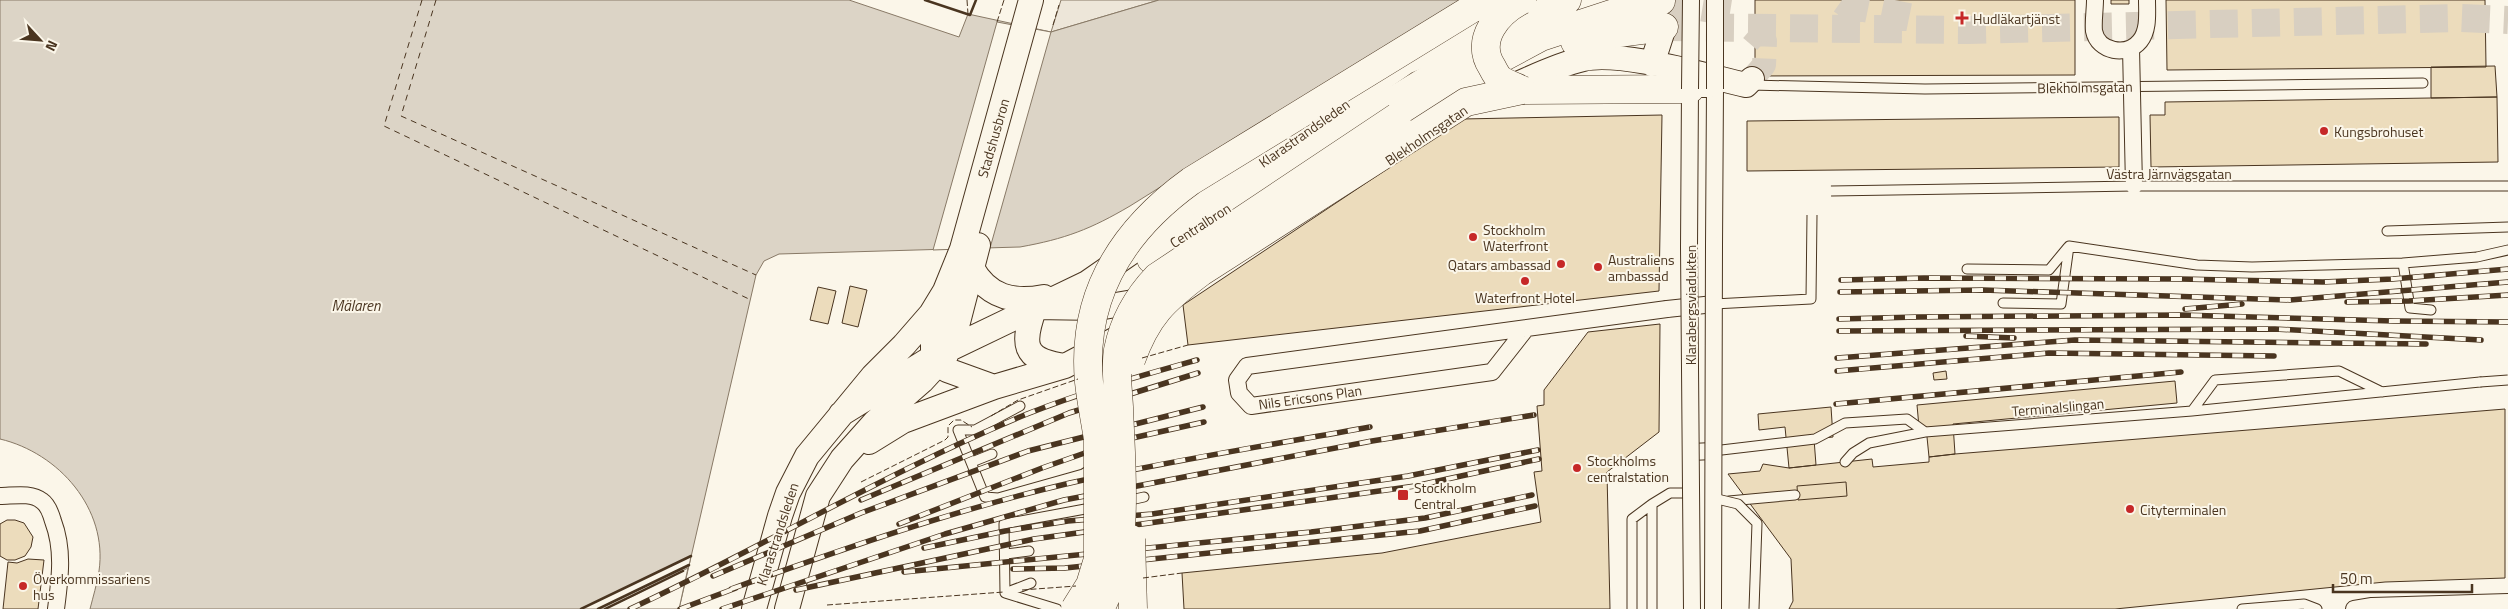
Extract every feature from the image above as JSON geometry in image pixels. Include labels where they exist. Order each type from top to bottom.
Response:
[{"type":"highway","points":[[1098,439],[1089,382],[1089,342],[1105,280],[1114,262],[1138,227],[1161,202],[1191,181],[1486,0]]},
{"type":"highway","points":[[1522,0],[1499,16],[1490,28],[1485,44],[1488,62],[1500,79],[1522,90]]},
{"type":"highway","name":"Centralbron","points":[[1100,609],[1113,578],[1133,500],[1118,400],[1118,351],[1128,318],[1139,296],[1157,277],[1501,34],[1567,0]]},
{"type":"highway","points":[[1396,108],[1541,37],[1611,14],[1662,14]]},
{"type":"highway","points":[[1118,400],[1140,336],[1152,315],[1170,296],[1201,272],[1466,102],[1522,90],[1702,89]]},
{"type":"highway","name":"Centralbron","points":[[1075,609],[1090,585],[1098,559],[1098,383],[1101,348],[1118,300],[1132,279],[1151,259],[1171,243],[1396,108]]},
{"type":"highway","points":[[1133,500],[1133,609]]},
{"type":"street","points":[[1031,0],[1031,28]]},
{"type":"street","points":[[1031,28],[1048,0]]},
{"type":"street","name":"Klarastrandsleden","points":[[841,414],[940,357],[1035,307],[1064,300],[1406,62],[1556,0]]},
{"type":"street","name":"Klarabergsviadukten","points":[[1691,0],[1702,89],[1714,304],[1713,609]]},
{"type":"street","name":"Klarabergsviadukten","points":[[1692,609],[1694,499],[1691,452],[1690,306],[1702,89],[1715,0]]},
{"type":"street","points":[[2095,0],[2094,31],[2098,41],[2114,50],[2131,48],[2140,41],[2145,32],[2147,0]]},
{"type":"street","points":[[1652,64],[1662,14]]},
{"type":"street","name":"Stadshusbron","points":[[970,255],[1031,28]]},
{"type":"street","points":[[2131,48],[2134,186]]},
{"type":"street","name":"Blekholmsgatan","points":[[842,459],[903,421],[994,387],[1070,364],[1114,342],[1477,102],[1584,58],[1606,58],[1652,64],[1749,82]]},
{"type":"street","name":"Klarastrandsleden","points":[[970,255],[978,280],[990,290],[1013,300],[1064,300]]},
{"type":"street","name":"Klarastrandsleden","points":[[754,609],[788,493],[807,456],[873,376],[931,314],[970,255]]},
{"type":"street","name":"Klarastrandsleden","points":[[787,609],[818,496],[842,459],[875,422],[940,357],[957,326],[970,255]]},
{"type":"street","name":"Klarastrandsleden","points":[[940,357],[934,336],[945,291]]},
{"type":"street","name":"Blekholmsgatan","points":[[1064,300],[1098,308],[1190,293]]},
{"type":"street","points":[[1035,307],[1026,335],[1026,343],[1030,352],[1052,364],[1070,364],[1081,349],[1081,336],[1064,300]]},
{"type":"street","name":"Nils Ericsons Plan","points":[[1525,330],[1492,372],[1251,406],[1239,393],[1237,380],[1247,366],[1714,304]]},
{"type":"street","points":[[940,357],[958,375],[994,387]]},
{"type":"street","points":[[1691,452],[1713,450]]},
{"type":"street","points":[[0,496],[27,495],[42,500],[49,510],[59,537],[61,562],[56,609]]},
{"type":"street","points":[[2354,609],[2372,606],[2508,602]]},
{"type":"lane","name":"Blekholmsgatan","points":[[1749,82],[1925,89],[2423,83]]},
{"type":"lane","name":"Västra Järnvägsgatan","points":[[1830,191],[2134,186],[2508,186]]},
{"type":"lane","points":[[1714,304],[1811,299],[1812,216]]},
{"type":"lane","points":[[2387,231],[2508,227]]},
{"type":"lane","points":[[2069,246],[2198,265],[2252,267],[2403,263],[2477,257],[2508,250]]},
{"type":"lane","points":[[1967,268],[2049,270],[2069,246]]},
{"type":"lane","points":[[2004,304],[2061,304],[2069,246]]},
{"type":"lane","points":[[2403,263],[2410,308],[2432,310]]},
{"type":"lane","points":[[2192,411],[2215,380],[2339,370],[2383,392]]},
{"type":"lane","name":"Terminalslingan","points":[[1845,462],[1869,442],[1925,432],[2192,411],[2508,380]]},
{"type":"lane","points":[[1020,406],[975,430],[958,430],[985,498],[998,498],[1083,474],[1093,468]]},
{"type":"lane","points":[[1713,450],[1815,439],[1845,423],[1906,419],[1925,432]]},
{"type":"lane","points":[[972,462],[992,454]]},
{"type":"lane","points":[[1632,609],[1632,519],[1652,504],[1670,493],[1694,499],[1795,495]]},
{"type":"lane","points":[[1713,498],[1738,504],[1757,523],[1754,609]]},
{"type":"lane","points":[[1005,593],[1006,554],[1004,524],[1133,500]]},
{"type":"lane","points":[[1652,504],[1652,609]]},
{"type":"lane","points":[[1006,554],[1029,551]]},
{"type":"lane","points":[[1005,593],[1031,583]]},
{"type":"lane","points":[[1005,593],[1057,609]]},
{"type":"lane","points":[[2242,609],[2304,604],[2317,609]]},
{"type":"shaded area","points":[[1061,0],[1159,0],[1051,32]]},
{"type":"water","name":"Mälaren","points":[[0,0],[849,0],[959,37],[968,14],[1051,32],[1159,0],[1460,0],[1130,206],[1103,221],[1077,232],[1020,247],[779,254],[764,261],[756,275],[679,609],[90,609],[99,571],[100,548],[96,526],[87,506],[75,487],[60,471],[42,457],[22,446],[0,439]]},
{"type":"pier","points":[[997,22],[1051,32],[990,248],[933,250]]},
{"type":"pier","points":[[691,556],[689,566],[598,609],[581,609]]},
{"type":"pier","points":[[688,568],[679,609],[605,609],[635,595]]},
{"type":"building","points":[[1755,0],[2075,0],[2075,75],[1755,76]]},
{"type":"building","points":[[2111,0],[2129,0],[2129,4],[2111,4]]},
{"type":"building","points":[[2166,0],[2485,0],[2486,67],[2167,70]]},
{"type":"building","points":[[2495,66],[2497,97],[2431,98],[2431,67]]},
{"type":"building","name":"Kungsbrohuset","points":[[2497,97],[2498,162],[2151,167],[2150,115],[2165,115],[2165,102]]},
{"type":"building","name":"Stockholm Waterfront","points":[[1662,115],[1659,291],[1188,345],[1183,305],[1462,119]]},
{"type":"building","points":[[2119,117],[2119,167],[1747,171],[1747,121]]},
{"type":"building","points":[[850,286],[867,290],[858,327],[842,323]]},
{"type":"building","points":[[818,287],[836,291],[828,324],[810,320]]},
{"type":"building","name":"Stockholms centralstation","points":[[1660,324],[1659,432],[1607,472],[1610,609],[1184,609],[1182,573],[1382,553],[1541,522],[1534,472],[1542,471],[1537,406],[1544,405],[1544,390],[1588,332]]},
{"type":"building","points":[[1946,371],[1947,379],[1934,380],[1933,373]]},
{"type":"building","points":[[2175,381],[2177,403],[1953,424],[1955,454],[1929,457],[1926,427],[1919,427],[1917,405]]},
{"type":"building","points":[[1831,407],[1833,437],[1814,439],[1816,465],[1789,468],[1785,427],[1759,430],[1758,414]]},
{"type":"building","name":"Cityterminalen","points":[[2505,409],[2505,578],[2385,582],[2115,609],[1789,609],[1793,601],[1791,559],[1728,474],[1760,471],[1763,464],[1789,468],[1872,459],[1873,467],[1929,462],[1929,457],[1955,454]]},
{"type":"building","points":[[1846,482],[1847,496],[1798,500],[1797,486]]},
{"type":"building","points":[[7,520],[24,523],[33,537],[31,547],[25,556],[15,560],[7,560],[0,556],[0,524]]},
{"type":"building","name":"Överkommissariens hus","points":[[28,559],[44,560],[38,609],[3,609],[8,562],[17,563]]},
{"type":"ferry route","points":[[422,0],[384,126],[751,300]]},
{"type":"ferry route","points":[[436,0],[401,116],[756,275]]},
{"type":"tunnel","points":[[1842,0],[1849,5],[1913,18]]},
{"type":"tunnel","points":[[1661,1],[1744,14]]},
{"type":"tunnel","points":[[1664,27],[1968,30],[2461,18],[2508,20]]},
{"type":"tunnel","points":[[1751,29],[1765,41],[1764,65],[1752,79]]},
{"type":"railway","points":[[1841,280],[1924,278],[2180,279],[2323,282],[2393,279],[2508,269]]},
{"type":"railway","points":[[1840,292],[1983,290],[2290,300],[2508,282]]},
{"type":"railway","points":[[2347,302],[2409,301],[2508,295]]},
{"type":"railway","points":[[2185,309],[2242,304]]},
{"type":"railway","points":[[1839,319],[2180,315],[2508,322]]},
{"type":"railway","points":[[1839,331],[2275,329],[2481,340]]},
{"type":"railway","points":[[1966,336],[2014,338]]},
{"type":"railway","points":[[1837,358],[2075,340],[2426,344]]},
{"type":"railway","points":[[1837,371],[2049,353],[2274,356]]},
{"type":"railway","points":[[630,609],[926,459],[976,436],[1027,414],[1069,399],[1197,360]]},
{"type":"railway","points":[[1836,404],[2181,372]]},
{"type":"railway","points":[[861,500],[1069,413],[1198,373]]},
{"type":"railway","points":[[713,576],[861,513],[1028,451],[1203,407]]},
{"type":"railway","points":[[722,609],[945,534],[1064,500],[1372,441],[1534,415]]},
{"type":"railway","points":[[899,524],[1042,468],[1119,441],[1204,422]]},
{"type":"railway","points":[[731,589],[899,531],[984,505],[1070,483],[1370,427]]},
{"type":"railway","points":[[924,548],[1005,531],[1068,521],[1152,514],[1408,476],[1538,450]]},
{"type":"railway","points":[[796,590],[1034,539],[1415,486],[1539,459]]},
{"type":"railway","points":[[904,572],[1311,532],[1425,518],[1532,495]]},
{"type":"railway","points":[[1013,569],[1065,568],[1420,531],[1535,506]]},
{"type":"railway","points":[[680,609],[736,588]]},
{"type":"fence","points":[[967,0],[968,14]]},
{"type":"fence","points":[[997,22],[1004,0]]},
{"type":"fence","points":[[1053,25],[1059,5]]},
{"type":"fence","points":[[1142,358],[1188,345]]},
{"type":"fence","points":[[991,416],[1018,400],[1078,379]]},
{"type":"fence","points":[[861,482],[945,440],[948,437],[948,426],[954,420],[961,420],[972,427]]},
{"type":"fence","points":[[1143,578],[1182,573]]},
{"type":"fence","points":[[1022,590],[1076,586]]},
{"type":"fence","points":[[827,605],[1004,592]]},
{"type":"wall","points":[[925,0],[970,15],[976,0]]},
{"type":"wall","points":[[581,609],[691,556]]},
{"type":"wall","points":[[598,609],[689,565]]},
{"type":"wall","points":[[605,609],[683,571]]},
{"type":"place","name":"Hudläkartjänst","points":[[1962,18]]},
{"type":"place","name":"Kungsbrohuset","points":[[2324,131]]},
{"type":"place","name":"Stockholm Waterfront","points":[[1473,237]]},
{"type":"place","name":"Qatars ambassad","points":[[1561,264]]},
{"type":"place","name":"Australiens ambassad","points":[[1598,267]]},
{"type":"place","name":"Waterfront Hotel","points":[[1525,281]]},
{"type":"place","name":"Stockholms centralstation","points":[[1577,468]]},
{"type":"place","name":"Stockholm Central","points":[[1403,495]]},
{"type":"place","name":"Cityterminalen","points":[[2130,509]]},
{"type":"place","name":"Överkommissariens hus","points":[[23,586]]}]
